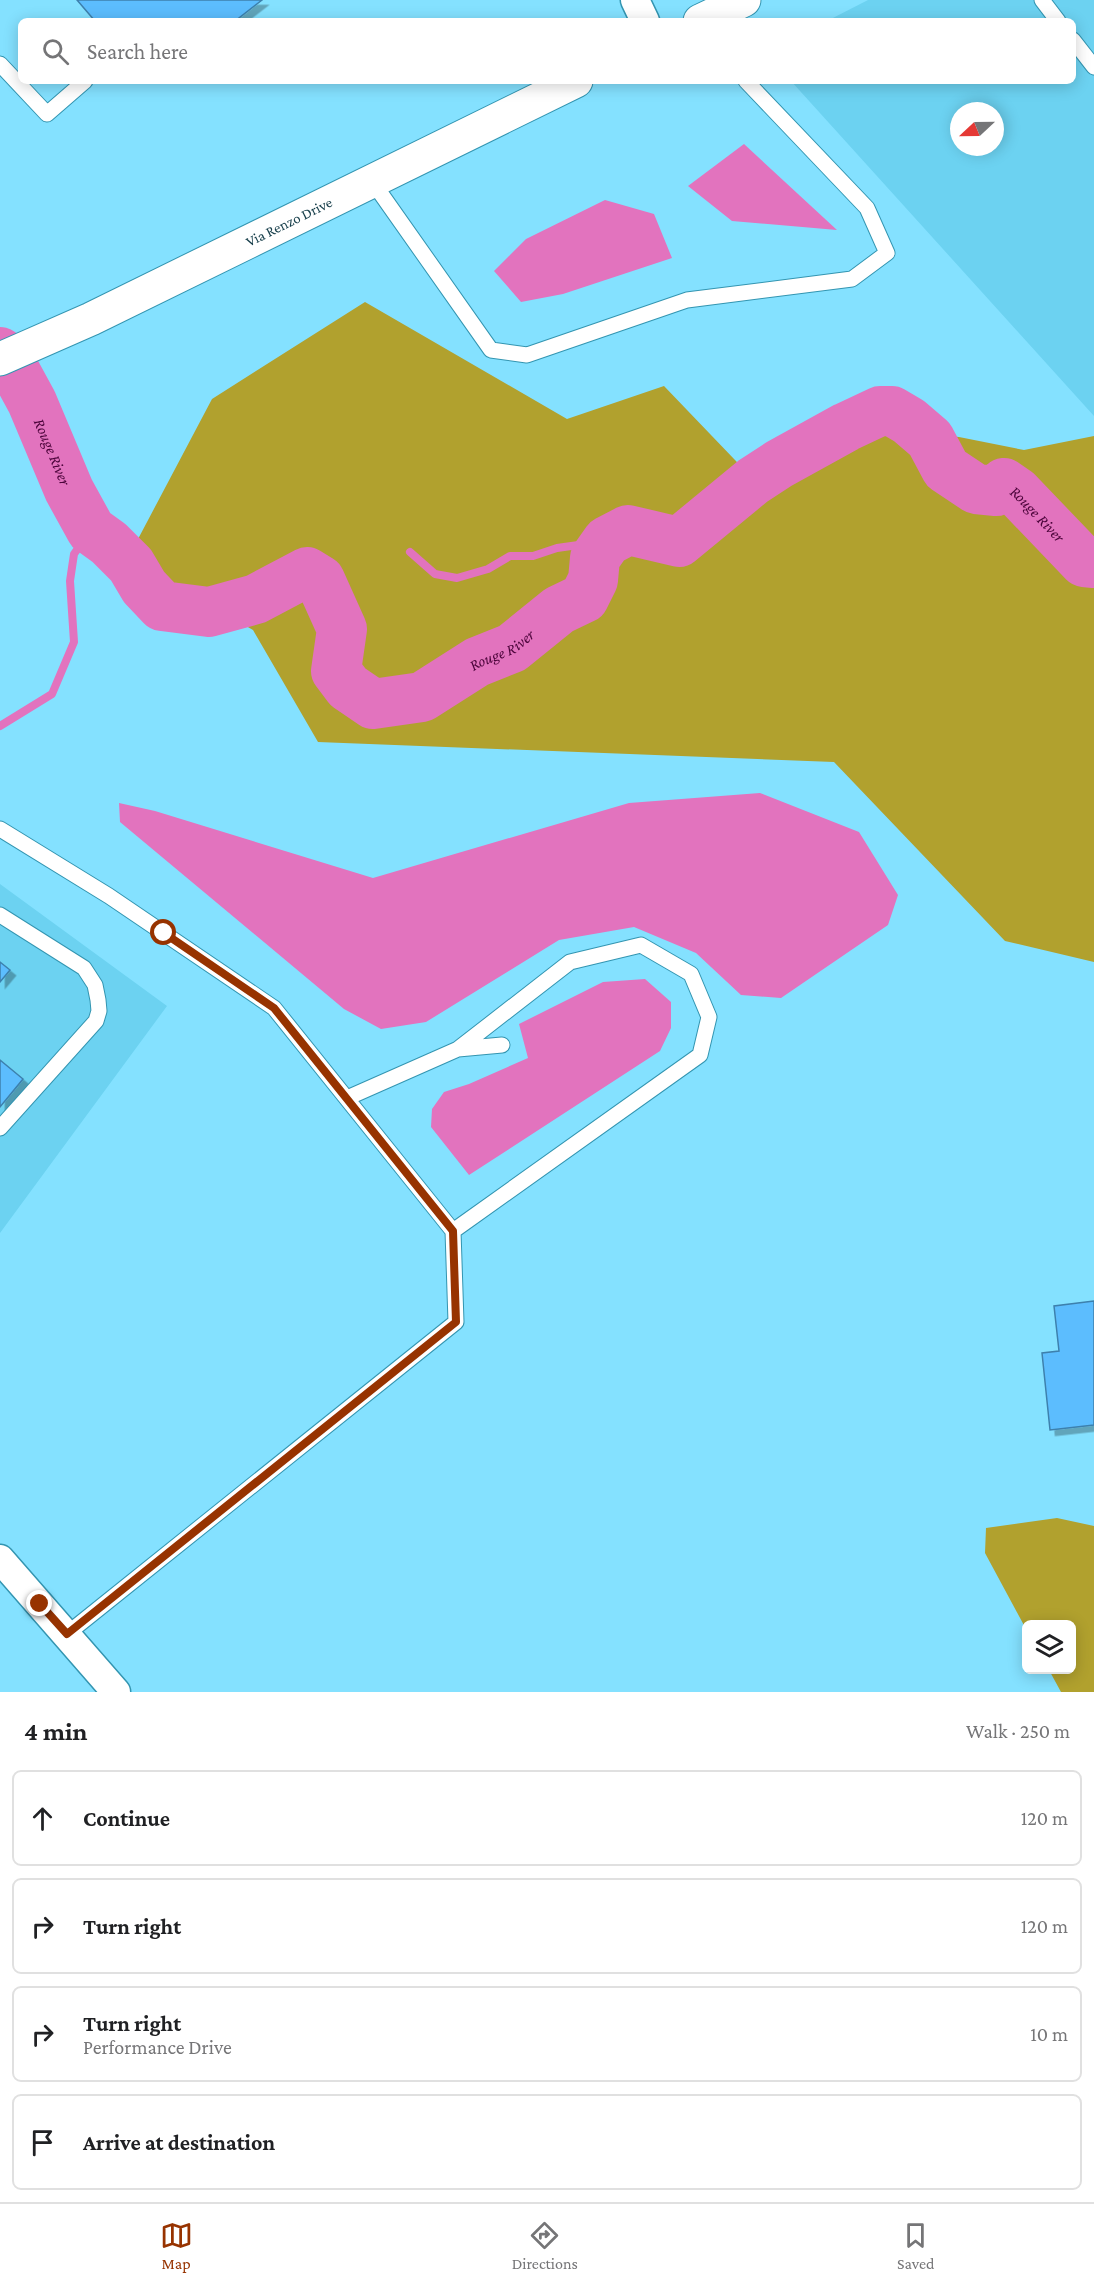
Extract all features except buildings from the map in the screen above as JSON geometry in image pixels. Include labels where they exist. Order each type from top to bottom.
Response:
[{"type":"street","points":[[635,0],[644,18]]},
{"type":"street","points":[[706,18],[744,0]]},
{"type":"street","name":"Via Renzo Drive","points":[[0,359],[91,320],[570,84]]},
{"type":"street","points":[[0,1558],[116,1692]]},
{"type":"lane","points":[[1042,0],[1056,18]]},
{"type":"lane","points":[[1076,44],[1094,67]]},
{"type":"lane","points":[[0,64],[18,83]]},
{"type":"lane","points":[[19,84],[47,114],[82,84]]},
{"type":"lane","points":[[372,181],[491,350],[527,355],[687,300],[852,279],[887,253],[867,208],[749,84]]},
{"type":"lane","points":[[0,829],[109,896],[274,1008],[453,1231],[456,1322],[67,1634]]},
{"type":"lane","points":[[0,915],[84,968],[95,986],[99,1011],[96,1021],[0,1128]]},
{"type":"lane","points":[[347,1098],[458,1049],[570,962],[641,945],[691,974],[709,1017],[700,1055],[453,1231]]},
{"type":"lane","points":[[458,1049],[502,1045]]},
{"type":"shaded area","points":[[868,0],[1094,0],[1094,416],[794,84],[1076,84],[1076,18],[833,18]]},
{"type":"shaded area","points":[[744,144],[837,230],[732,221],[688,186]]},
{"type":"shaded area","points":[[605,200],[654,214],[672,258],[563,294],[521,302],[494,271],[526,239]]},
{"type":"shaded area","points":[[365,302],[567,419],[664,386],[758,484],[826,446],[876,427],[959,437],[1024,450],[1094,436],[1094,962],[1005,941],[834,762],[318,742],[253,630],[128,558],[212,399]]},
{"type":"shaded area","points":[[760,793],[859,832],[898,895],[888,925],[781,998],[741,995],[696,953],[634,927],[559,940],[426,1022],[381,1029],[344,1009],[120,822],[119,803],[155,811],[373,878],[629,803]]},
{"type":"shaded area","points":[[0,884],[167,1006],[0,1233]]},
{"type":"shaded area","points":[[645,979],[671,1002],[671,1028],[660,1051],[469,1175],[431,1127],[432,1109],[444,1092],[469,1084],[528,1058],[519,1024],[603,982]]},
{"type":"shaded area","points":[[1057,1518],[1094,1526],[1094,1692],[1061,1692],[1051,1674],[1076,1674],[1076,1620],[1022,1622],[985,1553],[986,1528]]},
{"type":"waterway","name":"Rouge River","points":[[0,352],[8,358],[32,402],[69,490],[91,530],[109,543],[131,565],[144,587],[162,606],[209,612],[256,599],[307,572],[320,580],[342,629],[336,671],[348,687],[373,704],[422,697],[477,662],[512,648],[559,610],[584,598],[593,580],[595,558],[607,541],[628,530],[679,542],[753,481],[779,464],[880,411],[892,411],[909,421],[930,439],[946,469],[976,489],[996,491],[1004,483],[1017,492],[1084,562],[1094,563]]},
{"type":"waterway","points":[[0,726],[52,694],[74,642],[70,581],[74,554],[91,530]]},
{"type":"waterway","points":[[410,552],[435,574],[457,578],[488,569],[510,556],[533,556],[557,548],[607,541]]},
{"type":"route","points":[[40,1604],[67,1634],[456,1322],[453,1231],[274,1008],[164,933]]}]
